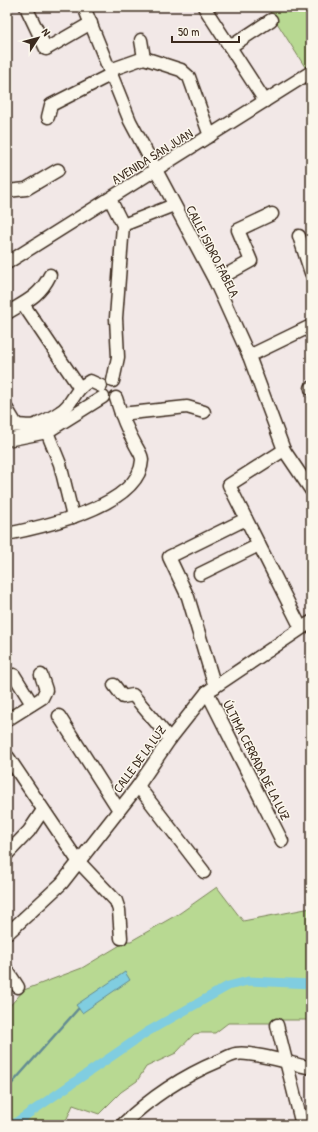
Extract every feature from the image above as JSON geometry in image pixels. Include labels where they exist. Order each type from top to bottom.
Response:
[{"type":"street","points":[[26,7],[46,49],[91,23]]},
{"type":"street","name":"CALLE ISIDRO FABELA","points":[[84,7],[130,121],[215,281],[249,356],[284,450],[311,490]]},
{"type":"street","points":[[204,7],[265,101]]},
{"type":"street","points":[[230,46],[271,20]]},
{"type":"street","points":[[141,40],[144,58]]},
{"type":"street","points":[[48,117],[51,105],[111,72],[144,58],[181,70],[189,77],[210,136]]},
{"type":"street","name":"AVENIDA SAN JUAN","points":[[7,263],[311,72]]},
{"type":"street","points":[[7,192],[26,189],[58,170]]},
{"type":"street","points":[[110,199],[123,225],[116,318],[118,357],[113,380]]},
{"type":"street","points":[[123,225],[174,205]]},
{"type":"street","points":[[215,281],[251,261],[238,230],[272,214]]},
{"type":"street","points":[[299,236],[311,273]]},
{"type":"street","points":[[7,313],[36,296],[44,287],[50,275]]},
{"type":"street","points":[[23,304],[79,388]]},
{"type":"street","points":[[249,356],[311,326]]},
{"type":"street","points":[[7,440],[47,432],[102,391],[106,381],[113,380]]},
{"type":"street","points":[[7,534],[44,526],[85,513],[120,494],[132,482],[139,470],[142,459],[126,428],[116,398],[120,390],[119,386],[113,380]]},
{"type":"street","points":[[7,409],[11,426],[33,425],[61,412],[69,404],[79,388],[90,381],[110,400],[116,398]]},
{"type":"street","points":[[121,414],[188,407],[204,412]]},
{"type":"street","points":[[47,432],[60,464],[73,517]]},
{"type":"street","points":[[284,450],[229,485],[259,545],[306,625]]},
{"type":"street","name":"ÚLTIMA CERRADA DE LA LUZ","points":[[246,519],[170,557],[188,597],[211,690],[282,841]]},
{"type":"street","points":[[200,574],[259,545]]},
{"type":"street","name":"CALLE DE LA LUZ","points":[[7,934],[62,883],[138,786],[170,739],[211,690],[306,625]]},
{"type":"street","points":[[14,675],[32,704]]},
{"type":"street","points":[[7,720],[45,694],[46,690],[40,675]]},
{"type":"street","points":[[114,685],[123,697],[133,695],[170,739]]},
{"type":"street","points":[[59,716],[119,810]]},
{"type":"street","points":[[8,757],[78,861],[116,901],[119,910],[121,938]]},
{"type":"street","points":[[138,786],[204,872]]},
{"type":"street","points":[[8,853],[28,831],[43,810]]},
{"type":"street","points":[[7,970],[18,987]]},
{"type":"street","points":[[277,1025],[302,1125]]},
{"type":"street","points":[[122,1125],[134,1113],[172,1085],[208,1065],[236,1054],[247,1054],[311,1068]]},
{"type":"green space","points":[[267,7],[311,7],[311,63],[305,67]]},
{"type":"green space","points":[[217,887],[243,921],[311,908],[311,1020],[281,1020],[271,1023],[228,1023],[215,1033],[194,1034],[176,1053],[146,1067],[137,1081],[121,1092],[99,1114],[73,1105],[64,1125],[7,1125],[7,1009],[24,990],[82,968],[127,941],[131,941],[180,913]]},
{"type":"water","points":[[125,972],[130,980],[82,1013],[76,1005]]},
{"type":"waterway","points":[[12,1125],[147,1032],[228,986],[248,981],[311,984]]},
{"type":"waterway","points":[[7,1089],[78,1009]]}]
